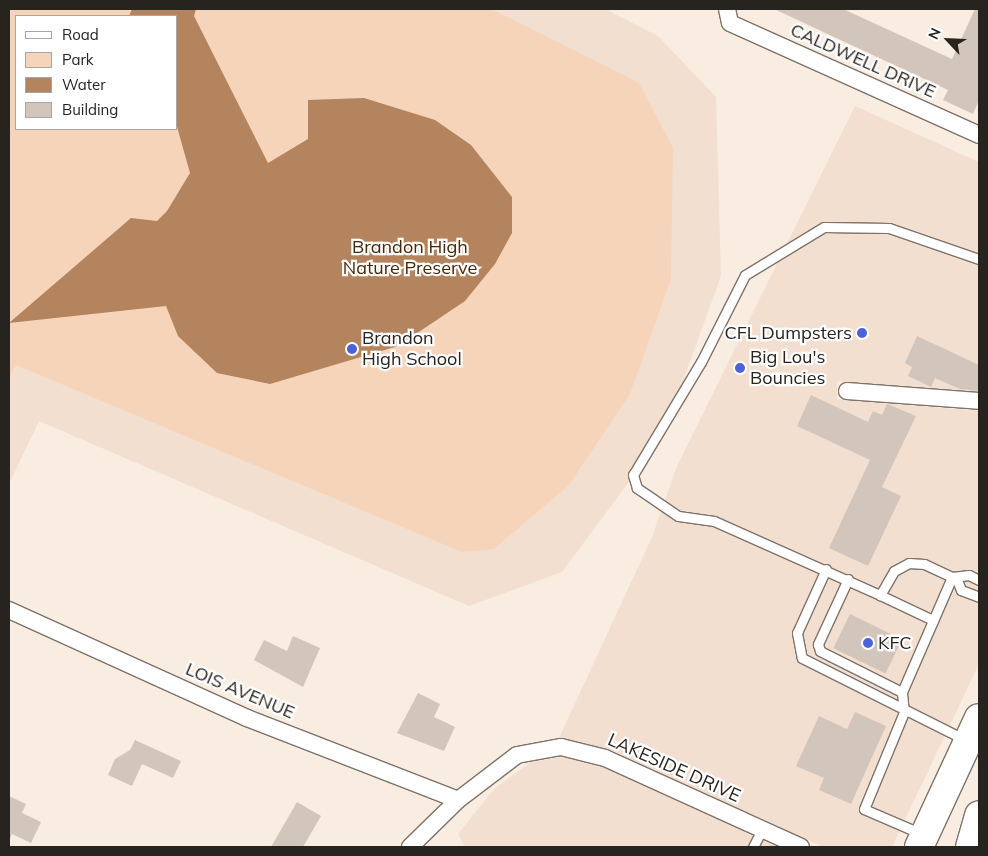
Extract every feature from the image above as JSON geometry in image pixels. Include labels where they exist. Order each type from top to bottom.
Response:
[{"type":"highway","points":[[921,841],[974,729]]},
{"type":"highway","points":[[970,847],[979,815]]},
{"type":"street","name":"CALDWELL DRIVE","points":[[729,16],[979,135]]},
{"type":"street","points":[[847,391],[979,401]]},
{"type":"street","name":"LOIS AVENUE","points":[[9,610],[247,718],[458,800]]},
{"type":"street","name":"LAKESIDE DRIVE","points":[[410,847],[458,800],[517,755],[562,747],[605,758],[801,847]]},
{"type":"lane","points":[[933,620],[848,579],[714,520],[678,516],[637,488],[633,476],[700,362],[745,275],[824,227],[889,228],[979,259]]},
{"type":"lane","points":[[880,595],[894,572],[909,563],[924,564],[955,579],[961,590],[979,598]]},
{"type":"lane","points":[[826,570],[797,633],[802,658],[904,712],[974,729]]},
{"type":"lane","points":[[921,841],[864,808],[904,712],[902,692],[933,620],[955,579],[969,576],[979,580]]},
{"type":"lane","points":[[848,579],[818,644],[820,651],[902,692]]},
{"type":"lane","points":[[753,847],[762,829]]},
{"type":"shaded area","name":"Brandon High Nature Preserve","points":[[9,9],[605,9],[658,36],[716,97],[721,276],[663,436],[562,572],[469,606],[39,421],[9,484]]},
{"type":"shaded area","points":[[855,106],[979,162],[979,392],[837,381],[837,399],[979,411],[979,664],[892,847],[823,847],[609,749],[559,738],[652,537],[677,466]]},
{"type":"shaded area","points":[[562,757],[602,766],[779,847],[465,847],[458,834],[494,789],[531,762]]},
{"type":"green space","name":"Brandon High Nature Preserve","points":[[9,9],[491,9],[639,83],[673,148],[671,279],[630,394],[569,485],[494,549],[462,552],[16,365],[9,379]]},
{"type":"water","points":[[132,9],[196,9],[194,16],[268,163],[308,139],[308,100],[364,98],[435,120],[471,145],[512,197],[512,233],[495,264],[465,301],[398,346],[270,384],[217,373],[178,336],[166,306],[9,323],[131,218],[157,221],[167,211],[190,173],[178,130],[178,15],[129,15]]},
{"type":"building","points":[[774,9],[843,9],[952,59],[975,9],[979,9],[979,100],[973,114],[943,100],[948,90]]},
{"type":"building","points":[[917,336],[979,365],[979,391],[960,389],[935,378],[931,387],[908,376],[912,367],[905,363]]},
{"type":"building","points":[[811,395],[868,422],[873,411],[882,415],[887,404],[916,416],[882,487],[901,496],[868,566],[829,548],[870,460],[797,426]]},
{"type":"building","name":"KFC","points":[[850,614],[902,639],[885,674],[833,648]]},
{"type":"building","points":[[293,636],[320,648],[303,687],[254,660],[264,640],[287,651]]},
{"type":"building","points":[[418,693],[440,704],[434,717],[455,727],[444,751],[397,733]]},
{"type":"building","points":[[855,712],[886,726],[851,804],[819,790],[824,778],[796,766],[819,716],[847,729]]},
{"type":"building","points":[[135,740],[181,761],[173,778],[142,764],[132,786],[108,775],[115,759],[130,750]]},
{"type":"building","points":[[9,796],[26,804],[22,813],[41,822],[31,843],[12,834],[9,841]]},
{"type":"building","points":[[297,802],[321,816],[303,847],[271,847]]},
{"type":"place","name":"CFL Dumpsters","points":[[862,333]]},
{"type":"place","name":"Brandon High School","points":[[352,349]]},
{"type":"place","name":"Big Lou's Bouncies","points":[[740,368]]},
{"type":"place","name":"KFC","points":[[868,643]]}]
